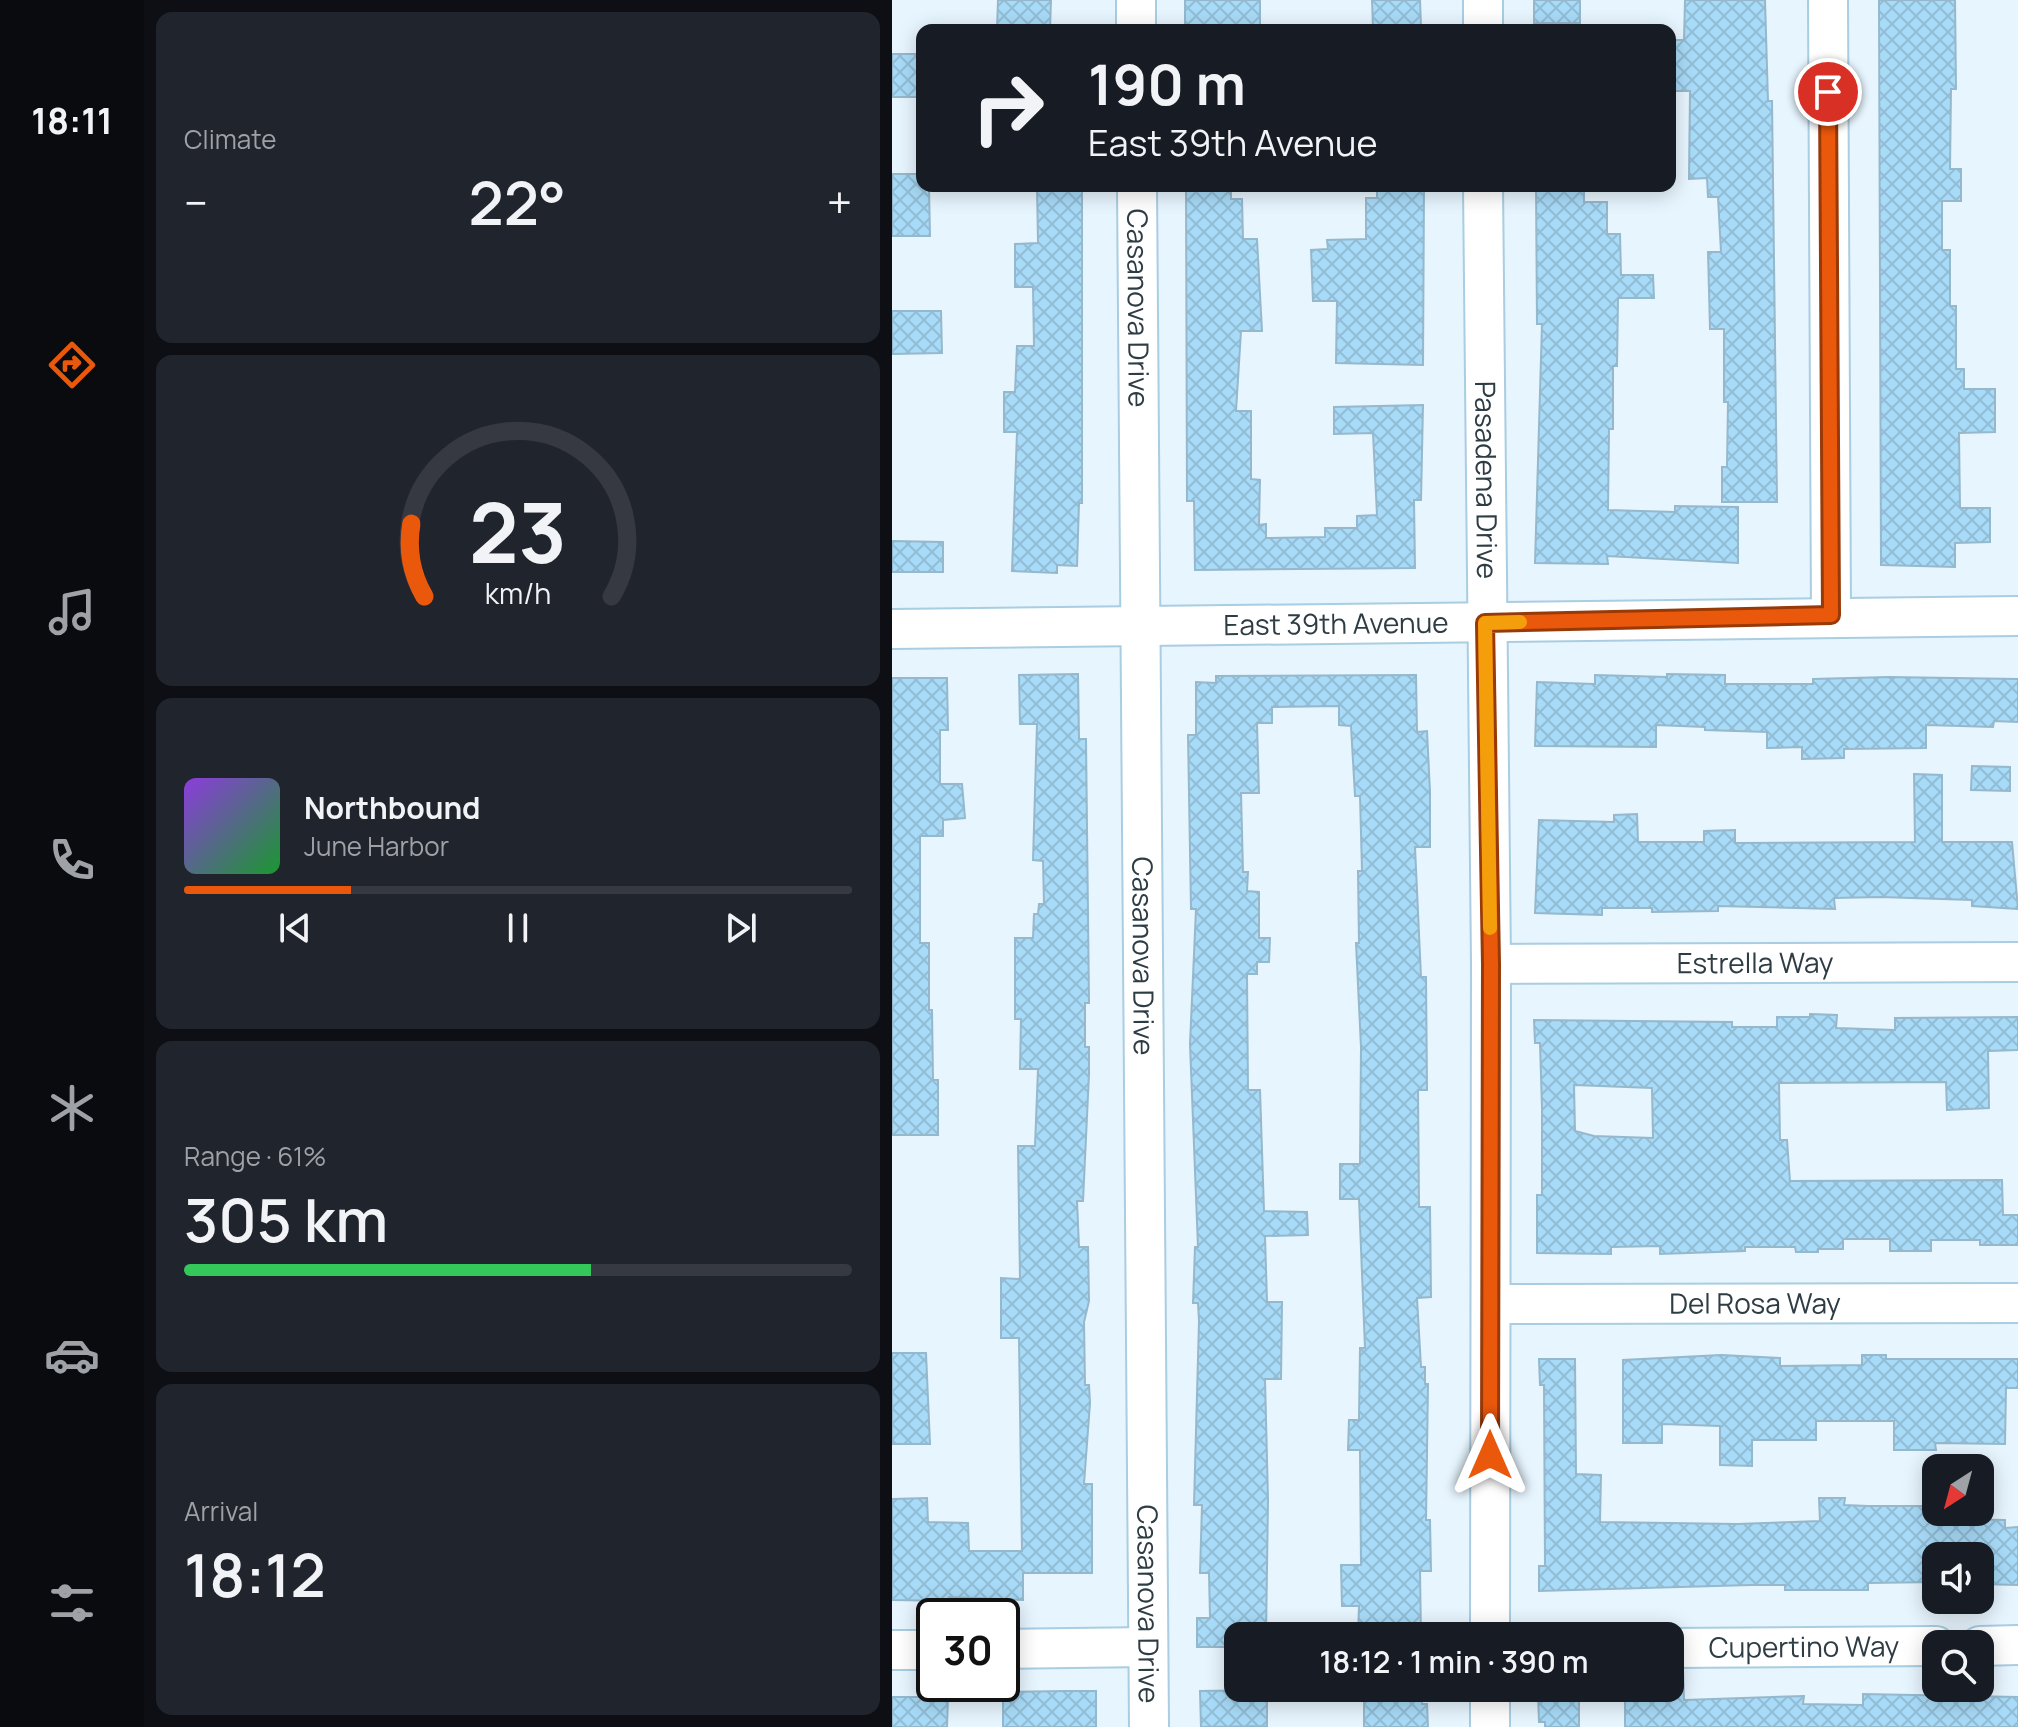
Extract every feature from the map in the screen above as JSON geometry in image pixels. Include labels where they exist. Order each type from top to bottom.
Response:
[{"type":"street","points":[[1136,0],[1136,24]]},
{"type":"street","points":[[1483,0],[1483,24]]},
{"type":"street","points":[[1828,0],[1831,615]]},
{"type":"street","name":"Casanova Drive","points":[[1137,192],[1149,1727]]},
{"type":"street","name":"Pasadena Drive","points":[[1483,192],[1485,623],[1491,964],[1490,1622]]},
{"type":"street","name":"East 39th Avenue","points":[[892,629],[1485,623],[1831,615],[2018,616]]},
{"type":"street","name":"Estrella Way","points":[[1491,964],[2018,962]]},
{"type":"street","name":"Del Rosa Way","points":[[1491,1304],[2018,1303]]},
{"type":"street","points":[[1994,1646],[2018,1645]]},
{"type":"street","name":"Cupertino Way","points":[[1684,1648],[1922,1646]]},
{"type":"street","points":[[1020,1649],[1148,1647]]},
{"type":"street","points":[[892,1650],[916,1650]]},
{"type":"street","points":[[1490,1702],[1490,1727]]},
{"type":"building","points":[[998,0],[1051,0],[1050,24],[997,24]]},
{"type":"building","points":[[1185,0],[1260,0],[1260,24],[1185,24]]},
{"type":"building","points":[[1372,0],[1420,0],[1421,24],[1373,24]]},
{"type":"building","points":[[1534,0],[1580,0],[1580,23],[1534,23]]},
{"type":"building","points":[[1685,0],[1765,0],[1768,101],[1772,101],[1777,502],[1722,502],[1722,467],[1727,467],[1728,402],[1724,402],[1724,329],[1710,329],[1708,252],[1721,252],[1718,197],[1708,197],[1707,178],[1689,179],[1690,91],[1676,91],[1676,40],[1684,40]]},
{"type":"building","points":[[1879,0],[1955,0],[1956,89],[1951,89],[1950,169],[1961,169],[1961,201],[1942,201],[1942,250],[1950,250],[1950,306],[1956,306],[1956,369],[1964,369],[1964,389],[1995,389],[1995,432],[1959,433],[1960,508],[1990,508],[1990,542],[1955,543],[1955,567],[1881,565]]},
{"type":"building","points":[[892,54],[916,54],[916,97],[892,97]]},
{"type":"building","points":[[892,174],[916,174],[916,192],[929,192],[930,236],[892,236]]},
{"type":"building","points":[[1037,192],[1082,192],[1082,503],[1079,503],[1077,566],[1057,565],[1057,573],[1012,571],[1017,432],[1004,432],[1004,392],[1015,392],[1017,346],[1034,346],[1033,287],[1015,287],[1015,244],[1038,243]]},
{"type":"building","points":[[1186,192],[1231,192],[1231,199],[1242,199],[1243,239],[1257,239],[1262,331],[1241,331],[1236,411],[1251,411],[1251,479],[1260,480],[1259,525],[1266,524],[1266,538],[1325,537],[1325,528],[1357,528],[1357,516],[1377,515],[1373,433],[1334,434],[1334,407],[1423,405],[1421,500],[1414,500],[1415,568],[1195,570],[1194,501],[1187,501]]},
{"type":"building","points":[[1377,192],[1424,192],[1423,365],[1336,363],[1337,301],[1313,301],[1311,250],[1328,249],[1327,240],[1366,239],[1366,198],[1377,198]]},
{"type":"building","points":[[1536,192],[1584,192],[1584,202],[1607,202],[1607,234],[1620,234],[1621,275],[1653,275],[1654,298],[1618,298],[1617,366],[1613,366],[1613,429],[1609,429],[1608,510],[1675,512],[1675,506],[1738,507],[1738,563],[1607,556],[1608,564],[1535,563],[1542,324],[1537,324]]},
{"type":"building","points":[[892,311],[941,311],[942,353],[892,354]]},
{"type":"building","points":[[892,541],[943,542],[943,572],[892,572]]},
{"type":"building","points":[[1078,674],[1079,739],[1086,739],[1089,1003],[1085,1003],[1085,1047],[1089,1047],[1089,1074],[1083,1201],[1077,1201],[1079,1247],[1088,1247],[1089,1301],[1084,1322],[1085,1385],[1089,1385],[1090,1403],[1084,1484],[1092,1484],[1092,1573],[1023,1573],[1023,1600],[949,1597],[892,1600],[892,1499],[927,1498],[928,1522],[968,1523],[969,1551],[1022,1551],[1019,1338],[1001,1338],[1001,1278],[1020,1279],[1018,1146],[1035,1146],[1038,1069],[1020,1069],[1021,1019],[1015,1019],[1015,938],[1033,938],[1034,914],[1038,914],[1039,904],[1044,904],[1043,861],[1033,860],[1037,724],[1020,724],[1019,675]]},
{"type":"building","points":[[1667,674],[1725,675],[1725,684],[1813,684],[1813,679],[1889,677],[2018,679],[2018,722],[1994,721],[1993,727],[1926,725],[1926,748],[1844,749],[1844,758],[1802,759],[1802,747],[1767,748],[1767,732],[1656,725],[1656,747],[1535,746],[1537,682],[1595,684],[1595,675],[1667,677]]},
{"type":"building","points":[[1416,675],[1417,732],[1427,731],[1430,792],[1430,847],[1415,847],[1421,977],[1426,977],[1427,1090],[1418,1090],[1419,1207],[1430,1207],[1431,1297],[1417,1298],[1421,1367],[1425,1367],[1425,1384],[1428,1384],[1426,1520],[1430,1520],[1431,1571],[1420,1571],[1421,1622],[1358,1622],[1359,1606],[1342,1606],[1341,1565],[1361,1565],[1360,1450],[1348,1450],[1349,1420],[1359,1420],[1360,1348],[1365,1348],[1359,1199],[1340,1199],[1340,1164],[1360,1164],[1361,1047],[1356,943],[1359,943],[1358,871],[1362,871],[1360,796],[1355,796],[1351,726],[1339,725],[1339,706],[1272,707],[1272,723],[1257,723],[1259,793],[1241,793],[1243,872],[1248,872],[1247,891],[1259,892],[1259,938],[1270,938],[1269,962],[1257,962],[1257,974],[1247,974],[1248,1090],[1260,1090],[1264,1211],[1307,1212],[1308,1235],[1265,1236],[1267,1302],[1282,1302],[1281,1379],[1265,1379],[1266,1622],[1224,1622],[1224,1647],[1197,1647],[1197,1618],[1210,1618],[1209,1573],[1200,1573],[1202,1505],[1194,1505],[1199,1321],[1198,1303],[1193,1303],[1195,1247],[1198,1247],[1190,1044],[1196,909],[1191,909],[1188,735],[1196,735],[1196,682],[1216,683],[1216,676]]},
{"type":"building","points":[[892,678],[947,678],[948,730],[940,730],[940,784],[962,784],[965,818],[943,820],[943,836],[920,836],[920,943],[929,943],[929,1010],[932,1010],[933,1080],[938,1080],[938,1135],[892,1135]]},
{"type":"building","points":[[1972,766],[2010,767],[2010,791],[1971,790]]},
{"type":"building","points":[[1914,774],[1942,775],[1942,842],[2012,842],[2018,909],[1972,906],[1972,900],[1881,897],[1834,898],[1835,909],[1718,906],[1718,911],[1652,912],[1652,908],[1602,908],[1602,915],[1535,913],[1539,820],[1614,822],[1614,815],[1637,814],[1638,842],[1704,842],[1704,831],[1735,830],[1735,843],[1915,842]]},
{"type":"building","points":[[1810,1014],[1837,1015],[1836,1028],[1895,1030],[1895,1018],[2018,1017],[2018,1050],[1988,1051],[1989,1108],[1947,1110],[1946,1082],[1779,1083],[1780,1140],[1787,1140],[1790,1181],[2002,1180],[2003,1215],[2018,1215],[2018,1245],[1980,1245],[1980,1240],[1931,1240],[1931,1251],[1890,1251],[1890,1239],[1843,1239],[1843,1249],[1818,1249],[1818,1252],[1796,1252],[1795,1247],[1745,1247],[1745,1251],[1660,1254],[1660,1246],[1611,1247],[1611,1254],[1537,1253],[1537,1195],[1542,1195],[1542,1108],[1540,1043],[1535,1043],[1534,1020],[1732,1022],[1732,1027],[1777,1027],[1777,1017],[1810,1017]],"holes":[[[1574,1085],[1652,1088],[1653,1138],[1594,1136],[1575,1131]]]},
{"type":"building","points":[[892,1353],[926,1353],[930,1444],[892,1444]]},
{"type":"building","points":[[1721,1355],[1780,1358],[1780,1366],[1862,1365],[1862,1355],[1886,1355],[1886,1359],[2018,1359],[2018,1388],[2006,1388],[2005,1444],[1935,1443],[1936,1450],[1894,1450],[1894,1421],[1816,1421],[1816,1440],[1752,1440],[1752,1466],[1720,1465],[1720,1426],[1662,1424],[1662,1443],[1623,1443],[1623,1360]]},
{"type":"building","points":[[1539,1359],[1575,1359],[1576,1474],[1601,1475],[1600,1522],[1737,1524],[1820,1521],[1819,1498],[1845,1498],[1844,1505],[1922,1506],[1922,1526],[1994,1526],[1994,1520],[2005,1520],[2005,1528],[2018,1527],[2018,1585],[1994,1584],[1994,1542],[1922,1542],[1922,1582],[1868,1583],[1868,1590],[1785,1590],[1785,1585],[1751,1585],[1539,1591],[1539,1566],[1545,1566],[1544,1385],[1540,1385]]},
{"type":"building","points":[[1096,1691],[1096,1727],[1003,1727],[1003,1702],[1020,1702],[1020,1692]]},
{"type":"building","points":[[1200,1691],[1224,1691],[1224,1702],[1267,1702],[1267,1726],[1201,1727]]},
{"type":"building","points":[[1863,1694],[1922,1695],[1922,1702],[1994,1702],[1994,1697],[2018,1697],[2018,1727],[1625,1727],[1625,1702],[1804,1696],[1803,1704],[1863,1705]]},
{"type":"building","points":[[892,1697],[916,1697],[916,1702],[948,1702],[947,1727],[892,1727]]},
{"type":"building","points":[[1364,1702],[1427,1704],[1428,1727],[1364,1727]]},
{"type":"building","points":[[1538,1702],[1579,1702],[1579,1727],[1545,1727],[1545,1722],[1539,1722]]},
{"type":"slow traffic","points":[[1490,928],[1485,623],[1520,622]]},
{"type":"route","points":[[1490,1455],[1491,964],[1485,623],[1831,615],[1828,92]]}]
